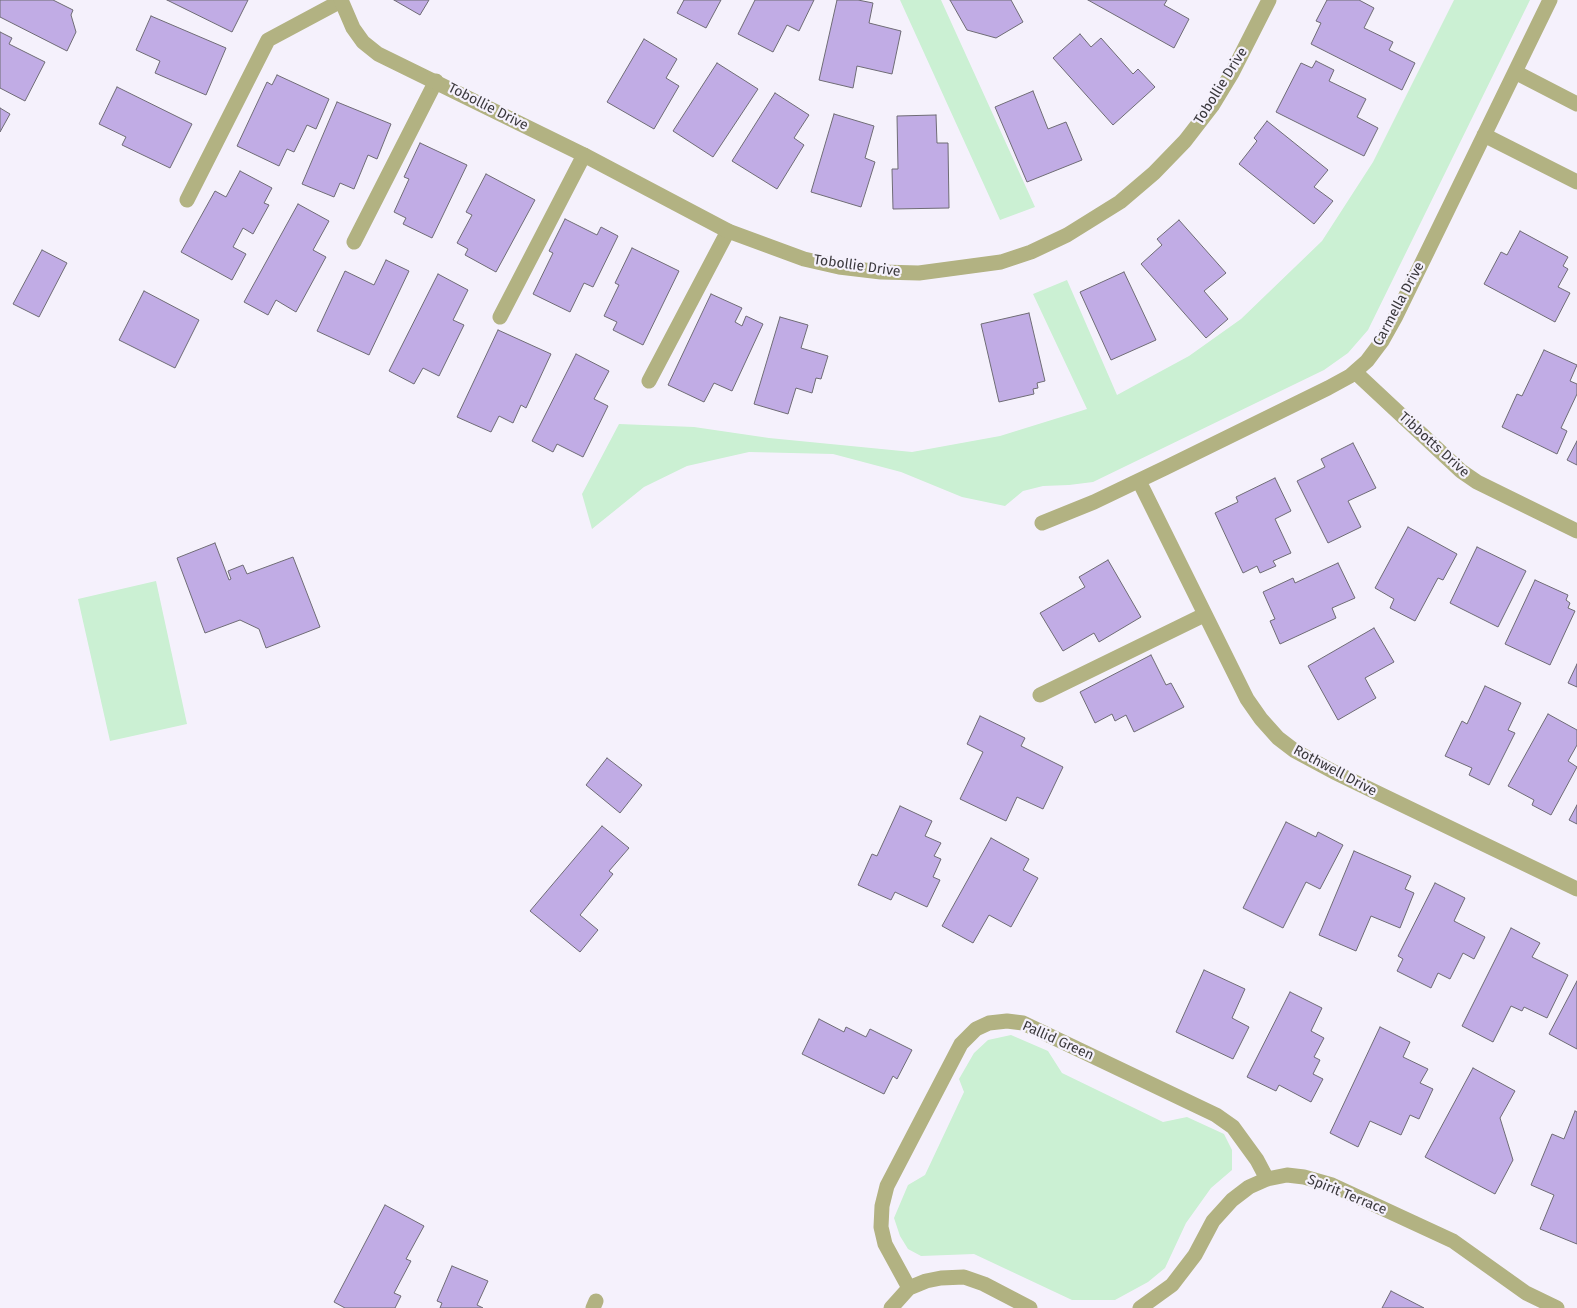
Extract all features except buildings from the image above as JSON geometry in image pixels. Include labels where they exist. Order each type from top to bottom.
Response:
[{"type":"street","name":"Tobollie Drive","points":[[341,1],[353,28],[363,42],[378,54],[584,155],[728,231],[804,259],[839,267],[882,272],[919,273],[1001,262],[1031,252],[1067,235],[1120,202],[1154,173],[1179,147],[1212,106],[1232,73],[1269,0]]},
{"type":"street","name":"Carmella Drive","points":[[1042,523],[1139,481],[1328,388],[1355,372],[1367,361],[1396,316],[1550,0]]},
{"type":"street","points":[[187,200],[268,40],[341,1]]},
{"type":"street","points":[[1515,72],[1577,104]]},
{"type":"street","points":[[354,242],[436,81]]},
{"type":"street","points":[[1484,135],[1577,182]]},
{"type":"street","points":[[500,317],[584,155]]},
{"type":"street","points":[[649,381],[728,231]]},
{"type":"street","name":"Tibbotts Drive","points":[[1355,372],[1461,471],[1477,482],[1577,531]]},
{"type":"street","name":"Rothwell Drive","points":[[1139,481],[1247,699],[1273,732],[1295,751],[1334,772],[1577,889]]},
{"type":"street","points":[[1040,695],[1204,615]]},
{"type":"street","name":"Pallid Green","points":[[910,1288],[885,1244],[881,1227],[882,1206],[887,1186],[961,1044],[976,1029],[989,1023],[1023,1023],[1216,1115],[1238,1133],[1257,1160],[1267,1179]]},
{"type":"street","name":"Spirit Terrace","points":[[1140,1308],[1172,1285],[1195,1255],[1213,1221],[1232,1200],[1249,1187],[1267,1179],[1287,1175],[1304,1177],[1332,1185],[1453,1241],[1486,1262],[1526,1293],[1557,1308]]},
{"type":"street","points":[[891,1308],[910,1288],[926,1280],[964,1277],[984,1284],[1030,1308]]},
{"type":"green space","points":[[900,0],[941,0],[1035,207],[1000,220]]},
{"type":"green space","points":[[1454,0],[1530,0],[1368,330],[1348,353],[1324,370],[1093,482],[1043,486],[1023,491],[1005,506],[962,497],[901,472],[833,454],[749,452],[687,466],[644,487],[592,529],[582,494],[619,424],[694,427],[769,438],[912,452],[1000,436],[1087,409],[1033,294],[1067,280],[1117,395],[1189,356],[1241,319],[1322,241],[1373,162]]},
{"type":"green space","points":[[156,581],[187,724],[110,741],[78,599]]},
{"type":"green space","points":[[1011,1035],[1048,1051],[1062,1073],[1163,1122],[1187,1117],[1224,1134],[1232,1150],[1232,1170],[1211,1188],[1186,1223],[1165,1268],[1148,1282],[1115,1300],[1072,1300],[974,1254],[921,1256],[908,1249],[900,1236],[894,1218],[908,1185],[925,1175],[964,1092],[959,1079],[974,1053],[988,1040]]}]
